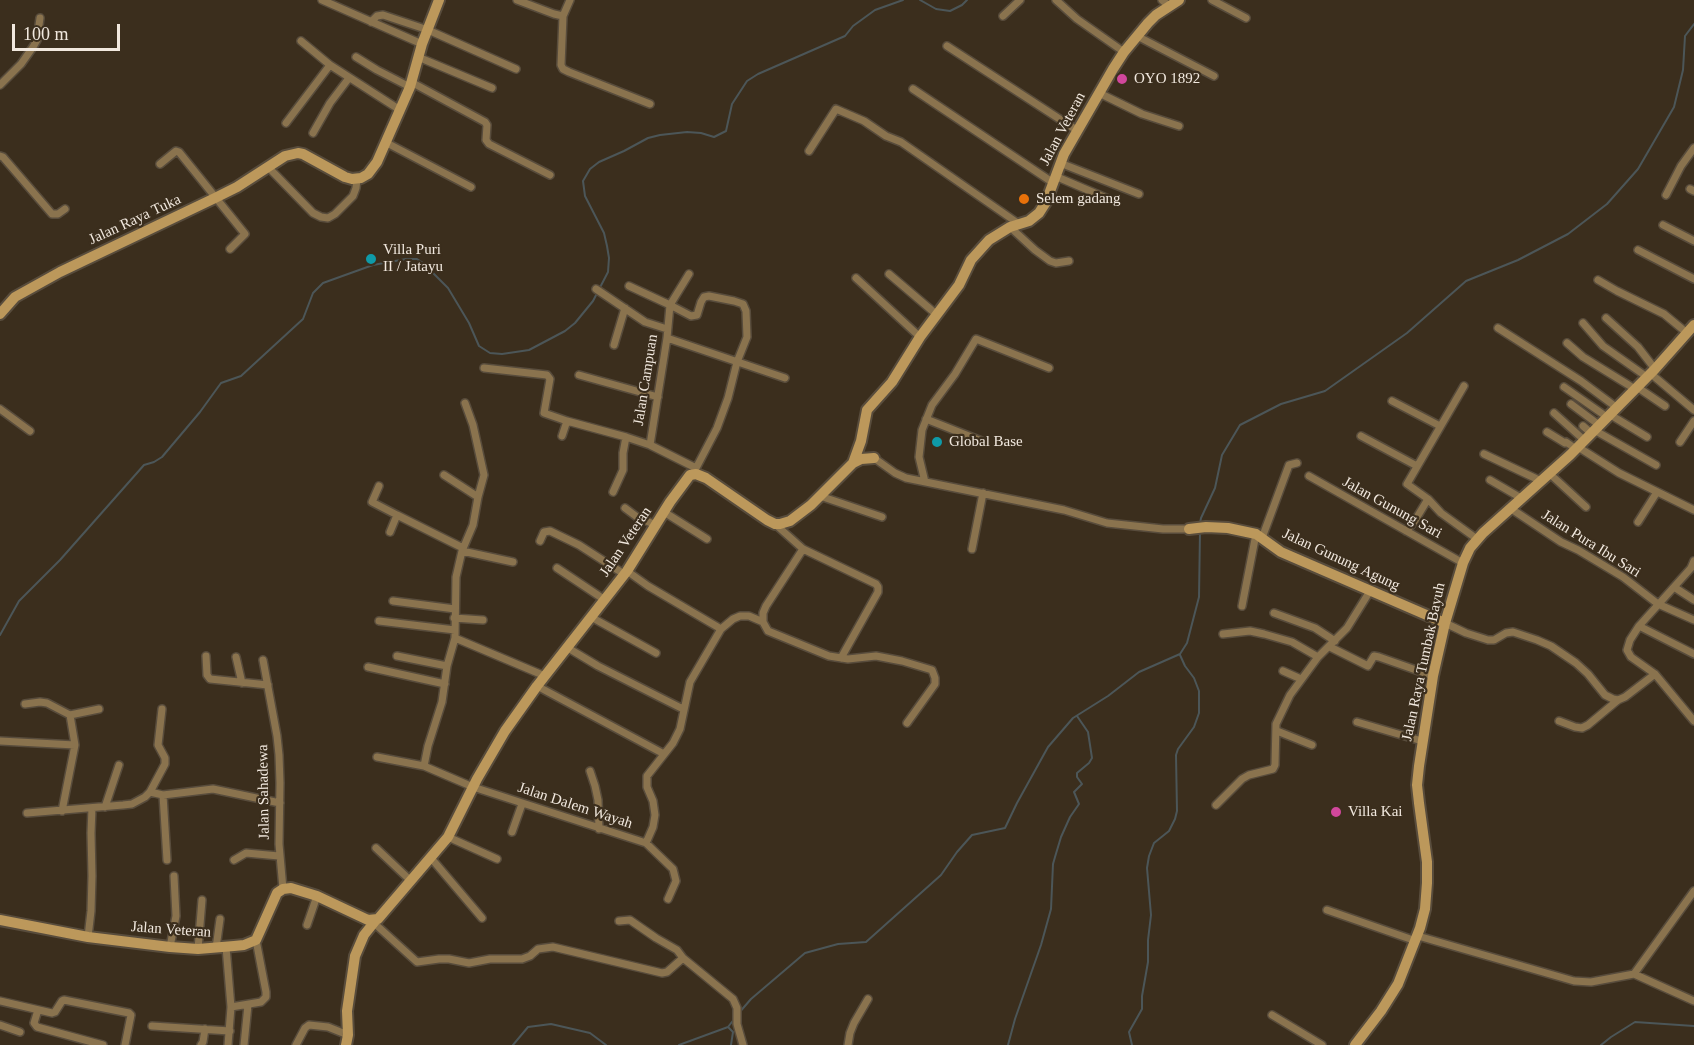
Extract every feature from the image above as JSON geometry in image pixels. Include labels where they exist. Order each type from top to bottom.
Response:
[{"type":"street","points":[[322,0],[422,44]]},
{"type":"street","points":[[268,167],[313,213],[328,218],[335,214],[353,196],[357,179],[368,174],[373,168],[410,85],[422,44],[439,0]]},
{"type":"street","points":[[517,0],[554,15],[563,16]]},
{"type":"street","points":[[570,0],[563,16],[561,65],[563,69],[650,104]]},
{"type":"street","points":[[1003,16],[1020,0]]},
{"type":"street","points":[[1056,0],[1077,19],[1124,52]]},
{"type":"street","points":[[1212,0],[1246,18]]},
{"type":"street","name":"Jalan Veteran","points":[[775,524],[790,521],[811,505],[853,463],[861,441],[867,410],[892,382],[920,337],[959,285],[971,260],[981,248],[989,240],[1015,225],[1029,221],[1039,213],[1046,202],[1064,154],[1124,52],[1170,2]]},
{"type":"street","points":[[371,22],[377,16],[382,15],[428,30],[516,69]]},
{"type":"street","points":[[0,85],[33,47],[37,40],[40,18]]},
{"type":"street","points":[[1137,36],[1214,76]]},
{"type":"street","points":[[300,41],[330,65],[400,110]]},
{"type":"street","points":[[947,46],[1078,131]]},
{"type":"street","points":[[356,57],[377,70],[485,122],[487,125],[486,140],[489,144],[550,175]]},
{"type":"street","points":[[418,57],[492,88]]},
{"type":"street","points":[[286,123],[330,65]]},
{"type":"street","points":[[313,133],[330,103],[349,78]]},
{"type":"street","points":[[913,89],[1054,179],[1111,200]]},
{"type":"street","points":[[1099,93],[1142,114],[1179,126]]},
{"type":"street","points":[[809,152],[837,106],[900,142],[1015,225],[1035,250],[1050,261],[1069,261]]},
{"type":"street","points":[[385,142],[471,187]]},
{"type":"street","points":[[1666,195],[1681,166],[1694,148]]},
{"type":"street","points":[[160,164],[176,151],[179,152],[245,234],[230,249]]},
{"type":"street","name":"Jalan Raya Tuka","points":[[0,314],[15,297],[60,272],[237,187],[285,156],[303,154],[345,177],[357,179]]},
{"type":"street","points":[[0,156],[52,214],[56,215],[65,209]]},
{"type":"street","points":[[1060,163],[1139,194]]},
{"type":"street","points":[[1663,225],[1694,241]]},
{"type":"street","points":[[1638,250],[1694,279]]},
{"type":"street","name":"Jalan Campuan","points":[[689,274],[670,304],[667,338],[650,445],[695,471]]},
{"type":"street","points":[[889,274],[936,314]]},
{"type":"street","points":[[856,278],[920,337]]},
{"type":"street","points":[[1598,280],[1692,328]]},
{"type":"street","points":[[629,286],[691,316],[697,315],[704,297],[710,296],[743,304],[746,311],[747,337],[717,428],[695,471],[775,524],[803,549],[876,584],[878,592],[841,658]]},
{"type":"street","points":[[596,289],[645,322],[667,329]]},
{"type":"street","points":[[614,345],[625,308]]},
{"type":"street","points":[[1606,318],[1638,347],[1650,373]]},
{"type":"street","points":[[1583,323],[1603,346],[1650,373],[1694,410]]},
{"type":"street","points":[[1498,328],[1581,381],[1594,429]]},
{"type":"street","name":"Jalan Raya Tumbak Bayuh","points":[[1355,1045],[1382,1011],[1398,984],[1417,939],[1425,909],[1427,862],[1417,785],[1433,676],[1444,623],[1463,562],[1477,539],[1550,474],[1692,328]]},
{"type":"street","points":[[667,338],[785,378]]},
{"type":"street","points":[[925,482],[919,457],[922,430],[932,405],[955,374],[976,339],[1049,368]]},
{"type":"street","points":[[1567,343],[1583,357],[1665,406]]},
{"type":"street","points":[[484,368],[547,375],[550,379],[544,413],[650,445]]},
{"type":"street","points":[[579,375],[658,397]]},
{"type":"street","points":[[1464,386],[1407,484],[1477,539]]},
{"type":"street","points":[[1564,387],[1594,429],[1619,473],[1694,510]]},
{"type":"street","points":[[1392,401],[1440,426]]},
{"type":"street","points":[[424,766],[442,702],[447,666],[455,634],[456,577],[484,476],[473,425],[465,403]]},
{"type":"street","points":[[1571,404],[1594,429]]},
{"type":"street","points":[[0,410],[30,431]]},
{"type":"street","points":[[1554,413],[1594,429],[1656,465]]},
{"type":"street","points":[[926,419],[984,442]]},
{"type":"street","points":[[562,436],[567,421]]},
{"type":"street","points":[[1680,442],[1694,421]]},
{"type":"street","points":[[1547,432],[1565,443],[1594,429],[1647,437]]},
{"type":"street","points":[[1361,436],[1417,466]]},
{"type":"street","points":[[613,492],[623,470],[626,437]]},
{"type":"street","points":[[861,441],[874,458],[906,478],[1064,510],[1107,523],[1189,530]]},
{"type":"street","points":[[1484,454],[1541,481]]},
{"type":"street","points":[[853,463],[861,459],[874,458]]},
{"type":"street","points":[[1242,606],[1259,536],[1289,465],[1297,463]]},
{"type":"street","name":"Jalan Veteran","points":[[347,1040],[347,1011],[355,956],[364,935],[448,837],[505,731],[537,686],[605,600],[688,477],[695,471]]},
{"type":"street","points":[[1550,474],[1586,507]]},
{"type":"street","points":[[444,475],[478,497]]},
{"type":"street","name":"Jalan Gunung Sari","points":[[1309,476],[1432,547],[1463,562]]},
{"type":"street","points":[[1490,480],[1521,498]]},
{"type":"street","points":[[379,486],[372,502],[462,549],[513,562]]},
{"type":"street","points":[[1638,522],[1657,492]]},
{"type":"street","points":[[972,549],[983,493]]},
{"type":"street","points":[[820,496],[882,517]]},
{"type":"street","points":[[1406,531],[1428,499]]},
{"type":"street","points":[[625,508],[656,525]]},
{"type":"street","name":"Jalan Pura Ibu Sari","points":[[1510,508],[1553,537],[1623,577],[1658,604],[1694,620]]},
{"type":"street","points":[[664,512],[707,539]]},
{"type":"street","points":[[390,532],[397,515]]},
{"type":"street","name":"Jalan Gunung Agung","points":[[1189,530],[1228,528],[1259,536],[1281,552],[1444,623]]},
{"type":"street","points":[[540,541],[544,532],[550,531],[579,545],[721,629],[740,616],[749,616],[763,622]]},
{"type":"street","points":[[803,549],[766,606],[763,622],[768,631],[829,656],[848,659],[876,656],[932,670],[935,678],[934,684],[907,723]]},
{"type":"street","points":[[1694,561],[1691,568],[1639,626],[1628,646],[1628,653],[1654,674],[1694,721]]},
{"type":"street","points":[[557,568],[605,600]]},
{"type":"street","points":[[1674,587],[1694,600]]},
{"type":"street","points":[[1216,805],[1242,779],[1272,769],[1275,765],[1276,724],[1290,695],[1318,657],[1347,627],[1370,591]]},
{"type":"street","points":[[393,602],[454,609]]},
{"type":"street","points":[[1274,613],[1314,628],[1332,644],[1368,666],[1374,656],[1433,676]]},
{"type":"street","points":[[454,618],[483,620]]},
{"type":"street","points":[[591,618],[656,653]]},
{"type":"street","points":[[380,621],[455,634],[545,676]]},
{"type":"street","points":[[1444,623],[1488,640],[1494,640],[1513,632],[1551,646],[1576,663],[1605,695],[1618,700]]},
{"type":"street","points":[[1639,626],[1694,654]]},
{"type":"street","name":"Jalan Dalem Wayah","points":[[377,757],[424,766],[473,787],[522,804],[646,843],[655,815],[646,781],[647,776],[674,742],[680,729],[690,682],[721,629]]},
{"type":"street","points":[[1223,634],[1250,631],[1264,634],[1292,642],[1318,657]]},
{"type":"street","points":[[568,648],[598,666],[683,709]]},
{"type":"street","points":[[206,656],[207,675],[210,679],[268,685]]},
{"type":"street","points":[[397,656],[447,666]]},
{"type":"street","points":[[236,657],[242,683]]},
{"type":"street","name":"Jalan Sahadewa","points":[[263,660],[279,755],[279,856],[283,889]]},
{"type":"street","points":[[368,667],[445,684]]},
{"type":"street","points":[[1283,671],[1301,679]]},
{"type":"street","points":[[1560,720],[1575,727],[1581,728],[1588,725],[1654,674]]},
{"type":"street","points":[[537,686],[664,754]]},
{"type":"street","points":[[25,704],[47,703],[70,715],[99,709]]},
{"type":"street","points":[[27,813],[132,804],[140,800],[150,792],[165,764],[165,758],[158,744],[162,708]]},
{"type":"street","points":[[62,811],[75,745],[70,715]]},
{"type":"street","points":[[1357,722],[1422,741]]},
{"type":"street","points":[[1277,731],[1312,745]]},
{"type":"street","points":[[0,741],[75,745]]},
{"type":"street","points":[[105,807],[119,765]]},
{"type":"street","points":[[590,771],[598,800],[599,829]]},
{"type":"street","points":[[150,792],[163,795],[213,789],[280,803]]},
{"type":"street","points":[[163,795],[167,860]]},
{"type":"street","points":[[513,832],[522,804]]},
{"type":"street","points":[[88,937],[91,911],[92,808]]},
{"type":"street","points":[[448,837],[497,859]]},
{"type":"street","points":[[646,843],[673,869],[676,881],[668,899]]},
{"type":"street","points":[[376,848],[411,881]]},
{"type":"street","points":[[234,860],[246,853],[279,856]]},
{"type":"street","points":[[431,858],[482,918]]},
{"type":"street","points":[[170,947],[176,916],[174,876]]},
{"type":"street","points":[[231,1008],[261,1002],[266,997],[256,940],[277,893],[291,888],[317,896],[363,919],[375,922],[417,962],[449,959],[469,963],[490,959],[522,959],[538,950],[553,947],[667,972],[683,958]]},
{"type":"street","points":[[1634,974],[1691,901],[1694,891]]},
{"type":"street","points":[[307,925],[317,896]]},
{"type":"street","points":[[198,949],[202,900]]},
{"type":"street","points":[[1327,910],[1417,939],[1574,981],[1591,982],[1634,974],[1694,1001]]},
{"type":"street","points":[[619,921],[632,917],[656,938],[677,950],[683,958],[733,999],[737,1008],[737,1024],[743,1045]]},
{"type":"street","points":[[220,919],[221,948],[231,1008],[228,1045]]},
{"type":"street","name":"Jalan Veteran","points":[[0,920],[88,937],[170,947],[221,948],[244,945],[256,940]]},
{"type":"street","points":[[848,1045],[849,1033],[868,999]]},
{"type":"street","points":[[0,1001],[53,1013],[64,1000],[129,1013],[131,1015],[125,1045]]},
{"type":"street","points":[[244,1045],[248,1005]]},
{"type":"street","points":[[38,1010],[34,1023],[37,1027],[103,1045]]},
{"type":"street","points":[[1272,1015],[1322,1045]]},
{"type":"street","points":[[0,1025],[20,1032]]},
{"type":"street","points":[[296,1045],[304,1028],[309,1025],[328,1027],[347,1040]]},
{"type":"street","points":[[152,1026],[230,1031]]},
{"type":"street","points":[[201,1045],[205,1029]]},
{"type":"waterway","points":[[0,635],[19,601],[60,560],[144,465],[162,457],[221,383],[241,376],[303,319],[313,293],[323,283],[373,265],[417,259],[448,288],[469,323],[479,346],[490,353],[502,354],[529,350],[565,331],[575,323],[593,301],[608,272],[609,258],[604,233],[585,196],[583,181],[590,169],[599,162],[648,138],[687,132],[714,137],[726,131],[732,104],[747,81],[845,36],[853,26],[875,10],[903,0]]},
{"type":"waterway","points":[[920,0],[936,9],[950,11],[967,0]]},
{"type":"waterway","points":[[1200,523],[1215,488],[1222,455],[1240,425],[1281,404],[1325,391],[1407,333],[1466,281],[1518,260],[1568,234],[1607,204],[1638,169],[1674,107],[1683,70],[1685,36],[1694,24]]},
{"type":"waterway","points":[[738,1014],[751,999],[805,953],[838,944],[866,942],[941,875],[972,835],[1005,828],[1048,747],[1073,718],[1108,696],[1139,672],[1180,654],[1187,643],[1199,597],[1200,531]]},
{"type":"waterway","points":[[1132,1045],[1129,1032],[1142,1009],[1148,962],[1151,915],[1147,868],[1149,856],[1154,843],[1169,831],[1175,819],[1177,811],[1176,755],[1194,727],[1199,713],[1199,691],[1180,655]]},
{"type":"waterway","points":[[1008,1045],[1051,909],[1055,857],[1070,817],[1079,804],[1074,792],[1082,784],[1077,773],[1092,758],[1088,732],[1077,716]]},
{"type":"waterway","points":[[679,1045],[728,1027],[735,1018]]},
{"type":"waterway","points":[[1601,1045],[1635,1022],[1694,1026]]},
{"type":"waterway","points":[[513,1045],[528,1027],[551,1024],[590,1033],[606,1045]]},
{"type":"waterway","points":[[728,1027],[733,1032],[731,1045]]},
{"type":"place","name":"OYO 1892","points":[[1122,79]]},
{"type":"place","name":"Selem gadang","points":[[1024,199]]},
{"type":"place","name":"Villa Puri II / Jatayu","points":[[371,259]]},
{"type":"place","name":"Global Base","points":[[937,442]]},
{"type":"place","name":"Villa Kai","points":[[1336,812]]}]
